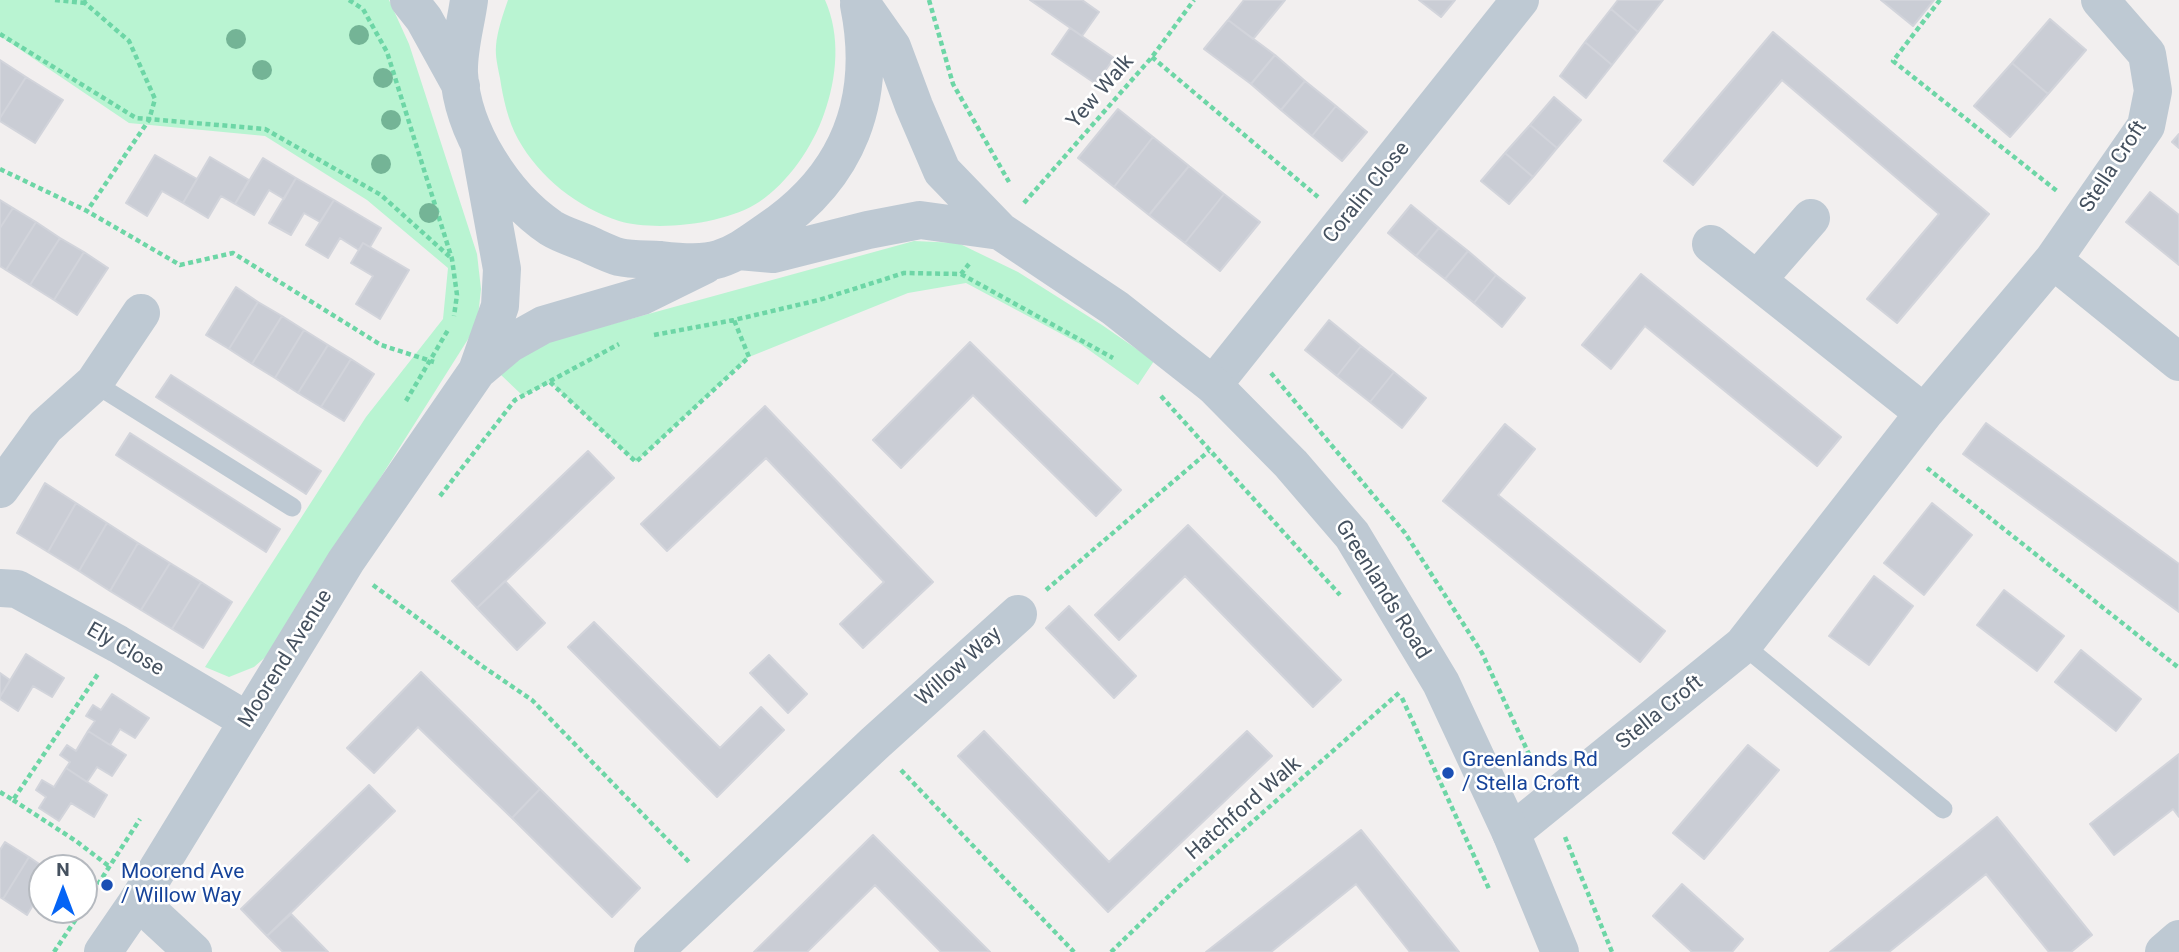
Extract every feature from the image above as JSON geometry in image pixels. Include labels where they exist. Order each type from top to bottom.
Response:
[{"type":"street","points":[[409,0],[424,19],[461,86]]},
{"type":"street","points":[[469,0],[459,71],[466,110],[480,148]]},
{"type":"street","name":"Greenlands Road","points":[[858,0],[892,47],[942,171],[1000,231],[1115,307],[1213,385],[1291,464],[1352,535],[1441,683],[1511,833],[1557,951]]},
{"type":"street","name":"Moorend Avenue","points":[[478,371],[509,344],[543,325],[642,296],[728,256],[798,208],[821,186],[846,145],[858,116],[866,69],[865,34],[858,0]]},
{"type":"street","name":"Coralin Close","points":[[1213,385],[1520,0]]},
{"type":"street","name":"Stella Croft","points":[[1511,833],[1743,645],[1924,413],[2053,260],[2146,126],[2153,92],[2147,54],[2100,0]]},
{"type":"street","name":"Greenlands Road","points":[[480,148],[523,206],[553,229],[618,257],[669,261],[773,254],[920,220],[1000,231]]},
{"type":"street","name":"Moorend Avenue","points":[[103,952],[138,901],[248,721],[359,573],[478,371],[500,306],[502,269],[480,148]]},
{"type":"street","points":[[1757,280],[1811,218]]},
{"type":"street","points":[[1711,244],[1924,413]]},
{"type":"street","points":[[2053,260],[2179,362]]},
{"type":"street","points":[[0,489],[45,427],[94,383],[141,313]]},
{"type":"street","name":"Ely Close","points":[[0,588],[17,589],[118,644],[248,721]]},
{"type":"street","name":"Willow Way","points":[[658,950],[716,890],[1018,614]]},
{"type":"street","points":[[138,901],[193,952]]},
{"type":"street","points":[[2164,952],[2179,939]]},
{"type":"lane","points":[[94,383],[292,507]]},
{"type":"lane","points":[[1743,645],[1943,809]]},
{"type":"path","points":[[55,0],[84,2],[129,41],[155,99],[149,120],[87,211]]},
{"type":"path","points":[[0,169],[87,211],[180,265],[233,253],[381,345],[432,361],[453,322],[457,295],[452,259],[387,52],[363,9],[349,0]]},
{"type":"path","points":[[929,0],[953,84],[1007,180],[1017,190]]},
{"type":"path","name":"Yew Walk","points":[[1026,200],[1152,57],[1194,0]]},
{"type":"path","points":[[1940,0],[1893,61],[2085,213]]},
{"type":"path","points":[[0,34],[136,118],[265,129],[381,195],[452,259]]},
{"type":"path","points":[[1152,57],[1345,221]]},
{"type":"path","points":[[961,274],[1000,231]]},
{"type":"path","points":[[641,337],[734,320],[819,300],[904,273],[961,274],[1111,356],[1121,365]]},
{"type":"path","points":[[550,382],[636,462],[749,357],[734,320]]},
{"type":"path","points":[[439,498],[515,400],[627,340]]},
{"type":"path","points":[[1152,389],[1344,599]]},
{"type":"path","points":[[1899,445],[2179,668]]},
{"type":"path","name":"Willow Way","points":[[1018,614],[1209,451]]},
{"type":"path","points":[[359,573],[365,596]]},
{"type":"path","points":[[359,573],[482,666],[532,700],[716,890]]},
{"type":"path","points":[[13,800],[118,644]]},
{"type":"path","name":"Hatchford Walk","points":[[1111,952],[1177,888],[1399,692],[1496,902]]},
{"type":"path","points":[[875,743],[1073,952]]},
{"type":"path","points":[[0,793],[110,866],[138,901]]},
{"type":"path","points":[[54,952],[73,924]]},
{"type":"green space","points":[[0,0],[389,0],[409,44],[477,254],[481,289],[477,325],[269,654],[254,667],[229,677],[205,667],[366,417],[443,319],[448,268],[367,200],[265,136],[129,123],[0,36]]},
{"type":"green space","points":[[508,0],[825,0],[833,28],[835,57],[832,86],[824,114],[806,151],[780,185],[745,210],[710,221],[671,226],[619,221],[589,208],[548,178],[514,132],[504,101],[496,54],[502,17]]},
{"type":"green space","points":[[914,241],[958,243],[1018,272],[1154,361],[1138,385],[1082,345],[966,283],[908,293],[749,357],[636,462],[550,382],[523,396],[500,374],[526,351],[550,341]]},
{"type":"building","points":[[1030,0],[1082,0],[1099,12],[1082,36]]},
{"type":"building","points":[[1244,0],[1285,0],[1253,39],[1228,20]]},
{"type":"building","points":[[1419,0],[1455,0],[1441,17]]},
{"type":"building","points":[[1618,0],[1663,0],[1638,32],[1611,9]]},
{"type":"building","points":[[1881,0],[1934,0],[1913,26]]},
{"type":"building","points":[[1611,9],[1638,32],[1612,65],[1585,42]]},
{"type":"building","points":[[2050,19],[2086,50],[2048,94],[2012,63]]},
{"type":"building","points":[[1228,20],[1275,55],[1251,84],[1204,49]]},
{"type":"building","points":[[1070,28],[1114,58],[1096,84],[1052,54]]},
{"type":"building","points":[[1773,32],[1989,214],[1897,323],[1867,299],[1939,214],[1782,80],[1693,185],[1664,161]]},
{"type":"building","points":[[1585,42],[1612,65],[1586,98],[1560,76]]},
{"type":"building","points":[[1275,55],[1305,81],[1281,110],[1251,84]]},
{"type":"building","points":[[0,60],[26,77],[0,118]]},
{"type":"building","points":[[2012,63],[2048,94],[2010,137],[1974,106]]},
{"type":"building","points":[[26,77],[63,100],[35,143],[0,121]]},
{"type":"building","points":[[1305,81],[1336,106],[1312,136],[1281,110]]},
{"type":"building","points":[[1554,97],[1581,120],[1557,148],[1530,125]]},
{"type":"building","points":[[1336,106],[1367,132],[1342,161],[1312,136]]},
{"type":"building","points":[[1118,109],[1153,137],[1114,187],[1078,158]]},
{"type":"building","points":[[1530,125],[1557,148],[1533,177],[1505,153]]},
{"type":"building","points":[[2179,134],[2179,148],[2172,142]]},
{"type":"building","points":[[1153,137],[1189,166],[1149,215],[1114,187]]},
{"type":"building","points":[[1505,153],[1533,177],[1509,204],[1481,181]]},
{"type":"building","points":[[155,155],[197,179],[183,203],[162,191],[147,216],[126,203]]},
{"type":"building","points":[[210,157],[249,180],[235,204],[221,196],[208,218],[183,203]]},
{"type":"building","points":[[263,158],[296,178],[284,199],[269,190],[254,215],[235,204]]},
{"type":"building","points":[[1189,166],[1224,194],[1185,243],[1149,215]]},
{"type":"building","points":[[296,178],[334,200],[320,222],[304,213],[291,235],[269,223]]},
{"type":"building","points":[[2150,192],[2179,215],[2179,265],[2126,222]]},
{"type":"building","points":[[1224,194],[1260,222],[1220,271],[1185,243]]},
{"type":"building","points":[[0,200],[13,208],[0,228]]},
{"type":"building","points":[[334,200],[381,228],[370,247],[363,243],[359,250],[340,238],[328,258],[306,245]]},
{"type":"building","points":[[1411,205],[1439,228],[1416,256],[1388,233]]},
{"type":"building","points":[[13,208],[36,222],[6,270],[0,266],[0,228]]},
{"type":"building","points":[[36,222],[60,238],[30,285],[6,270]]},
{"type":"building","points":[[1439,228],[1468,251],[1445,279],[1416,256]]},
{"type":"building","points":[[60,238],[84,252],[54,300],[30,285]]},
{"type":"building","points":[[363,243],[409,270],[380,319],[356,304],[373,276],[351,263]]},
{"type":"building","points":[[1468,251],[1496,275],[1474,303],[1445,279]]},
{"type":"building","points":[[84,252],[108,268],[77,315],[54,300]]},
{"type":"building","points":[[1641,274],[1841,437],[1817,466],[1645,326],[1611,369],[1582,345]]},
{"type":"building","points":[[1496,275],[1525,298],[1502,327],[1474,303]]},
{"type":"building","points":[[236,287],[258,302],[229,349],[206,335]]},
{"type":"building","points":[[258,302],[282,316],[252,364],[229,349]]},
{"type":"building","points":[[282,316],[304,330],[275,378],[252,364]]},
{"type":"building","points":[[1329,320],[1361,346],[1337,376],[1305,350]]},
{"type":"building","points":[[304,330],[328,345],[298,393],[275,378]]},
{"type":"building","points":[[970,342],[1121,490],[1096,516],[973,395],[901,468],[873,440]]},
{"type":"building","points":[[328,345],[351,359],[321,407],[298,393]]},
{"type":"building","points":[[1361,346],[1394,372],[1370,402],[1337,376]]},
{"type":"building","points":[[351,359],[374,374],[344,421],[321,407]]},
{"type":"building","points":[[1394,372],[1426,398],[1402,428],[1370,402]]},
{"type":"building","points":[[171,375],[321,471],[306,494],[156,397]]},
{"type":"building","points":[[765,406],[933,582],[863,648],[840,624],[884,582],[766,458],[667,551],[641,524]]},
{"type":"building","points":[[1986,423],[2179,564],[2179,612],[1963,454]]},
{"type":"building","points":[[1505,424],[1535,449],[1498,495],[1665,631],[1640,662],[1443,501]]},
{"type":"building","points":[[130,433],[280,529],[266,552],[116,455]]},
{"type":"building","points":[[588,451],[614,478],[477,608],[452,581]]},
{"type":"building","points":[[45,483],[76,503],[48,552],[17,533]]},
{"type":"building","points":[[76,503],[107,523],[79,571],[48,552]]},
{"type":"building","points":[[1932,503],[1972,535],[1924,595],[1884,563]]},
{"type":"building","points":[[107,523],[138,543],[110,591],[79,571]]},
{"type":"building","points":[[1188,525],[1341,680],[1313,707],[1185,576],[1119,640],[1095,615]]},
{"type":"building","points":[[138,543],[170,563],[141,610],[110,591]]},
{"type":"building","points":[[170,563],[201,582],[172,629],[141,610]]},
{"type":"building","points":[[1874,576],[1913,606],[1869,665],[1829,636]]},
{"type":"building","points":[[505,581],[545,623],[517,650],[477,608]]},
{"type":"building","points":[[201,582],[232,602],[203,648],[172,629]]},
{"type":"building","points":[[2004,590],[2064,636],[2037,671],[1977,625]]},
{"type":"building","points":[[1069,606],[1136,676],[1114,698],[1046,628]]},
{"type":"building","points":[[594,622],[720,748],[761,707],[784,730],[717,797],[568,647]]},
{"type":"building","points":[[2081,650],[2141,699],[2116,731],[2055,682]]},
{"type":"building","points":[[26,654],[64,678],[52,697],[33,686],[18,711],[0,697]]},
{"type":"building","points":[[769,655],[807,694],[788,713],[750,673]]},
{"type":"building","points":[[421,672],[540,789],[512,818],[418,727],[374,773],[347,748]]},
{"type":"building","points":[[0,673],[10,680],[0,697]]},
{"type":"building","points":[[112,694],[149,718],[135,738],[120,729],[110,745],[88,731],[95,721],[86,716],[93,705],[101,710]]},
{"type":"building","points":[[88,731],[126,755],[112,776],[97,767],[87,782],[66,768],[70,762],[60,755],[67,745],[76,751]]},
{"type":"building","points":[[984,731],[1109,862],[1247,731],[1272,756],[1108,912],[958,756]]},
{"type":"building","points":[[1748,745],[1779,770],[1704,859],[1673,833]]},
{"type":"building","points":[[2179,754],[2179,817],[2173,809],[2114,855],[2090,824]]},
{"type":"building","points":[[66,768],[107,795],[94,817],[71,803],[59,821],[39,808],[46,797],[36,790],[42,780],[54,787]]},
{"type":"building","points":[[369,785],[395,811],[267,936],[241,909]]},
{"type":"building","points":[[540,789],[640,888],[612,917],[512,818]]},
{"type":"building","points":[[1997,817],[2092,935],[2071,952],[2049,952],[1986,874],[1889,952],[1830,952]]},
{"type":"building","points":[[1361,830],[1459,952],[1410,952],[1356,884],[1271,952],[1206,952]]},
{"type":"building","points":[[873,835],[990,952],[941,952],[875,885],[807,952],[754,952]]},
{"type":"building","points":[[5,842],[28,856],[3,899],[0,897],[0,850]]},
{"type":"building","points":[[28,859],[27,915],[3,899]]},
{"type":"building","points":[[1682,884],[1743,939],[1732,952],[1692,952],[1653,916]]},
{"type":"building","points":[[291,914],[328,952],[283,952],[267,936]]},
{"type":"place","name":"Greenlands Rd / Stella Croft","points":[[1448,773]]},
{"type":"place","name":"Moorend Ave / Willow Way","points":[[107,885]]}]
